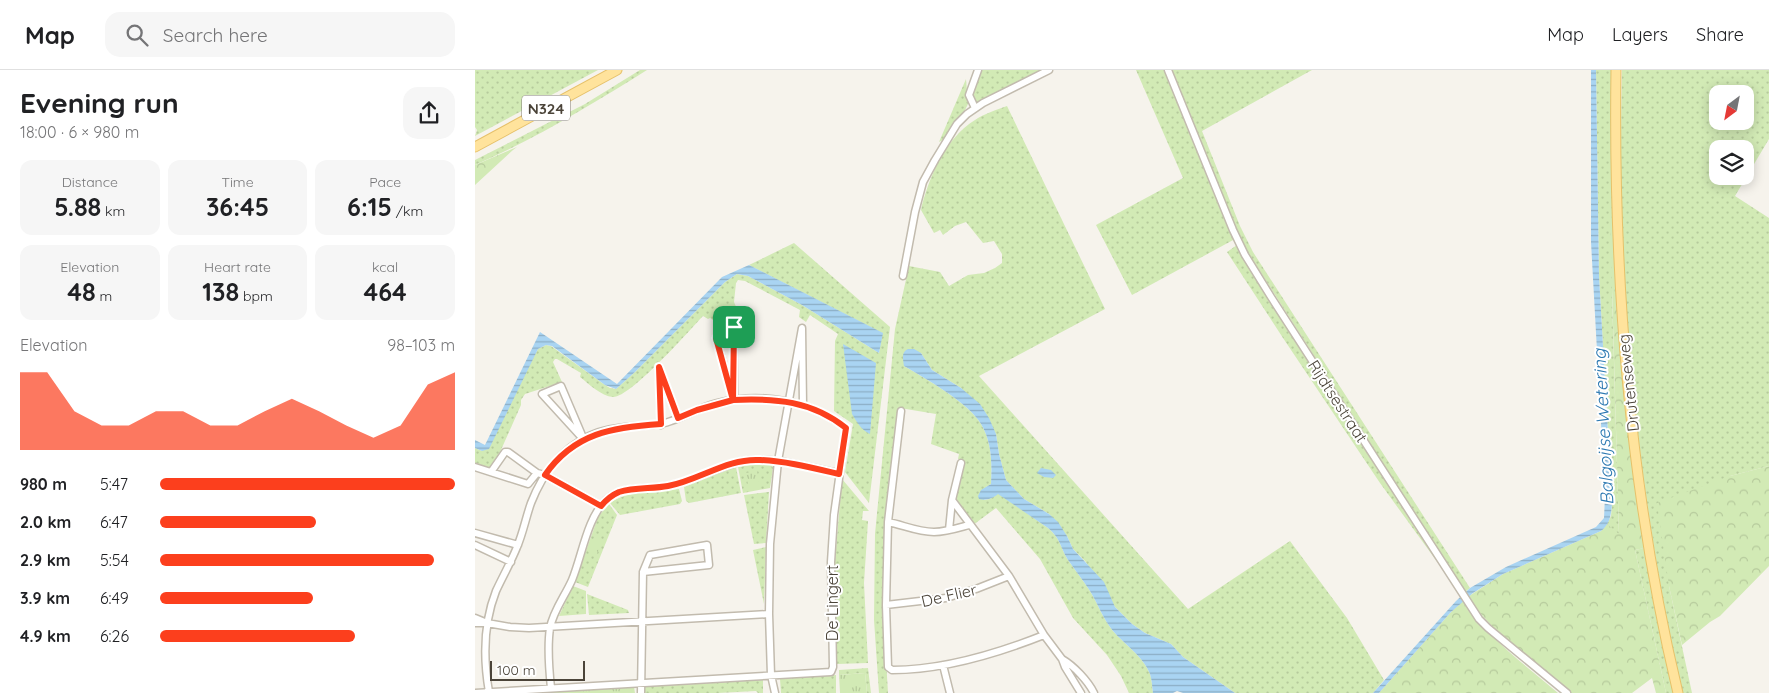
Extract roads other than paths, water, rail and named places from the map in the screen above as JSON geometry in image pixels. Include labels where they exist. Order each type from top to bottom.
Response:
[{"type":"main road","name":"N324","points":[[475,147],[617,70]]},
{"type":"main road","name":"Drutenseweg","points":[[1616,70],[1616,217],[1626,375],[1638,481],[1665,635],[1678,693]]},
{"type":"street","points":[[975,108],[969,95],[978,70]]},
{"type":"street","points":[[903,276],[915,212],[923,182],[951,133],[961,120],[975,108],[1049,70]]},
{"type":"street","name":"Rijdtsestraat","points":[[1167,70],[1245,255],[1466,600],[1488,628],[1567,693]]},
{"type":"street","points":[[734,327],[734,345],[733,400],[716,338],[734,327]]},
{"type":"street","points":[[775,693],[771,676],[769,614],[770,544],[778,462],[802,328],[803,405]]},
{"type":"street","points":[[661,424],[659,367],[678,418]]},
{"type":"street","points":[[561,386],[584,440],[566,420],[542,394],[561,386]]},
{"type":"street","name":"De Lingert","points":[[475,692],[489,692],[831,672],[833,667],[831,562],[839,474],[846,428],[803,405],[789,401],[733,400],[706,406],[661,424],[627,426],[604,431],[584,440],[567,451],[552,465],[545,475],[531,504],[511,562],[496,592],[487,623],[484,647],[489,692]]},
{"type":"street","points":[[901,411],[887,522],[886,605],[888,667],[892,670],[943,665],[1009,649],[1044,634]]},
{"type":"street","points":[[491,472],[505,452],[508,452],[537,472],[601,506]]},
{"type":"street","points":[[551,688],[550,627],[577,567],[592,521],[601,506],[616,493],[631,489],[661,487],[680,483],[737,462],[759,460],[839,474]]},
{"type":"street","points":[[949,530],[952,500],[961,463]]},
{"type":"street","points":[[475,467],[529,484],[537,472]]},
{"type":"street","points":[[952,500],[1009,576],[1044,634],[1062,659],[1079,692]]},
{"type":"street","points":[[887,522],[934,532],[969,525]]},
{"type":"street","points":[[475,533],[518,545]]},
{"type":"street","points":[[475,545],[511,562]]},
{"type":"street","points":[[641,693],[643,572],[649,554],[707,545],[709,565],[643,572]]},
{"type":"street","name":"De Flier","points":[[886,605],[946,598],[976,590],[1009,576]]},
{"type":"street","points":[[475,623],[510,627],[550,627],[769,614]]},
{"type":"street","points":[[475,618],[487,623]]},
{"type":"street","points":[[1062,659],[1069,663],[1092,688],[1094,693]]},
{"type":"street","points":[[943,665],[950,693]]},
{"type":"water","name":"Balgoijse Wetering","points":[[1591,70],[1596,70],[1599,276],[1612,504],[1609,519],[1601,531],[1503,574],[1473,593],[1451,612],[1379,693],[1373,693],[1470,588],[1506,567],[1596,527],[1604,518],[1605,496],[1591,242]]},
{"type":"water","points":[[749,265],[883,333],[879,353],[802,305],[748,276],[737,274],[725,282],[616,389],[605,385],[552,346],[546,345],[538,349],[489,449],[482,451],[475,448],[475,440],[485,445],[540,332],[617,384],[722,277]]},
{"type":"water","points":[[843,344],[876,363],[870,434],[862,428],[852,414]]},
{"type":"water","points":[[908,349],[914,349],[921,353],[932,370],[961,388],[980,404],[996,434],[1006,480],[1024,499],[1049,514],[1058,522],[1073,549],[1104,582],[1115,607],[1132,624],[1145,633],[1171,644],[1183,657],[1235,693],[1183,693],[1177,691],[1173,693],[1153,693],[1151,676],[1147,668],[1109,626],[1090,591],[1068,560],[1052,532],[998,494],[990,499],[979,499],[978,496],[981,490],[991,484],[991,453],[985,431],[967,407],[935,384],[904,366],[903,354]]},
{"type":"water","points":[[1041,468],[1051,470],[1056,475],[1053,478],[1044,477],[1037,473]]}]
